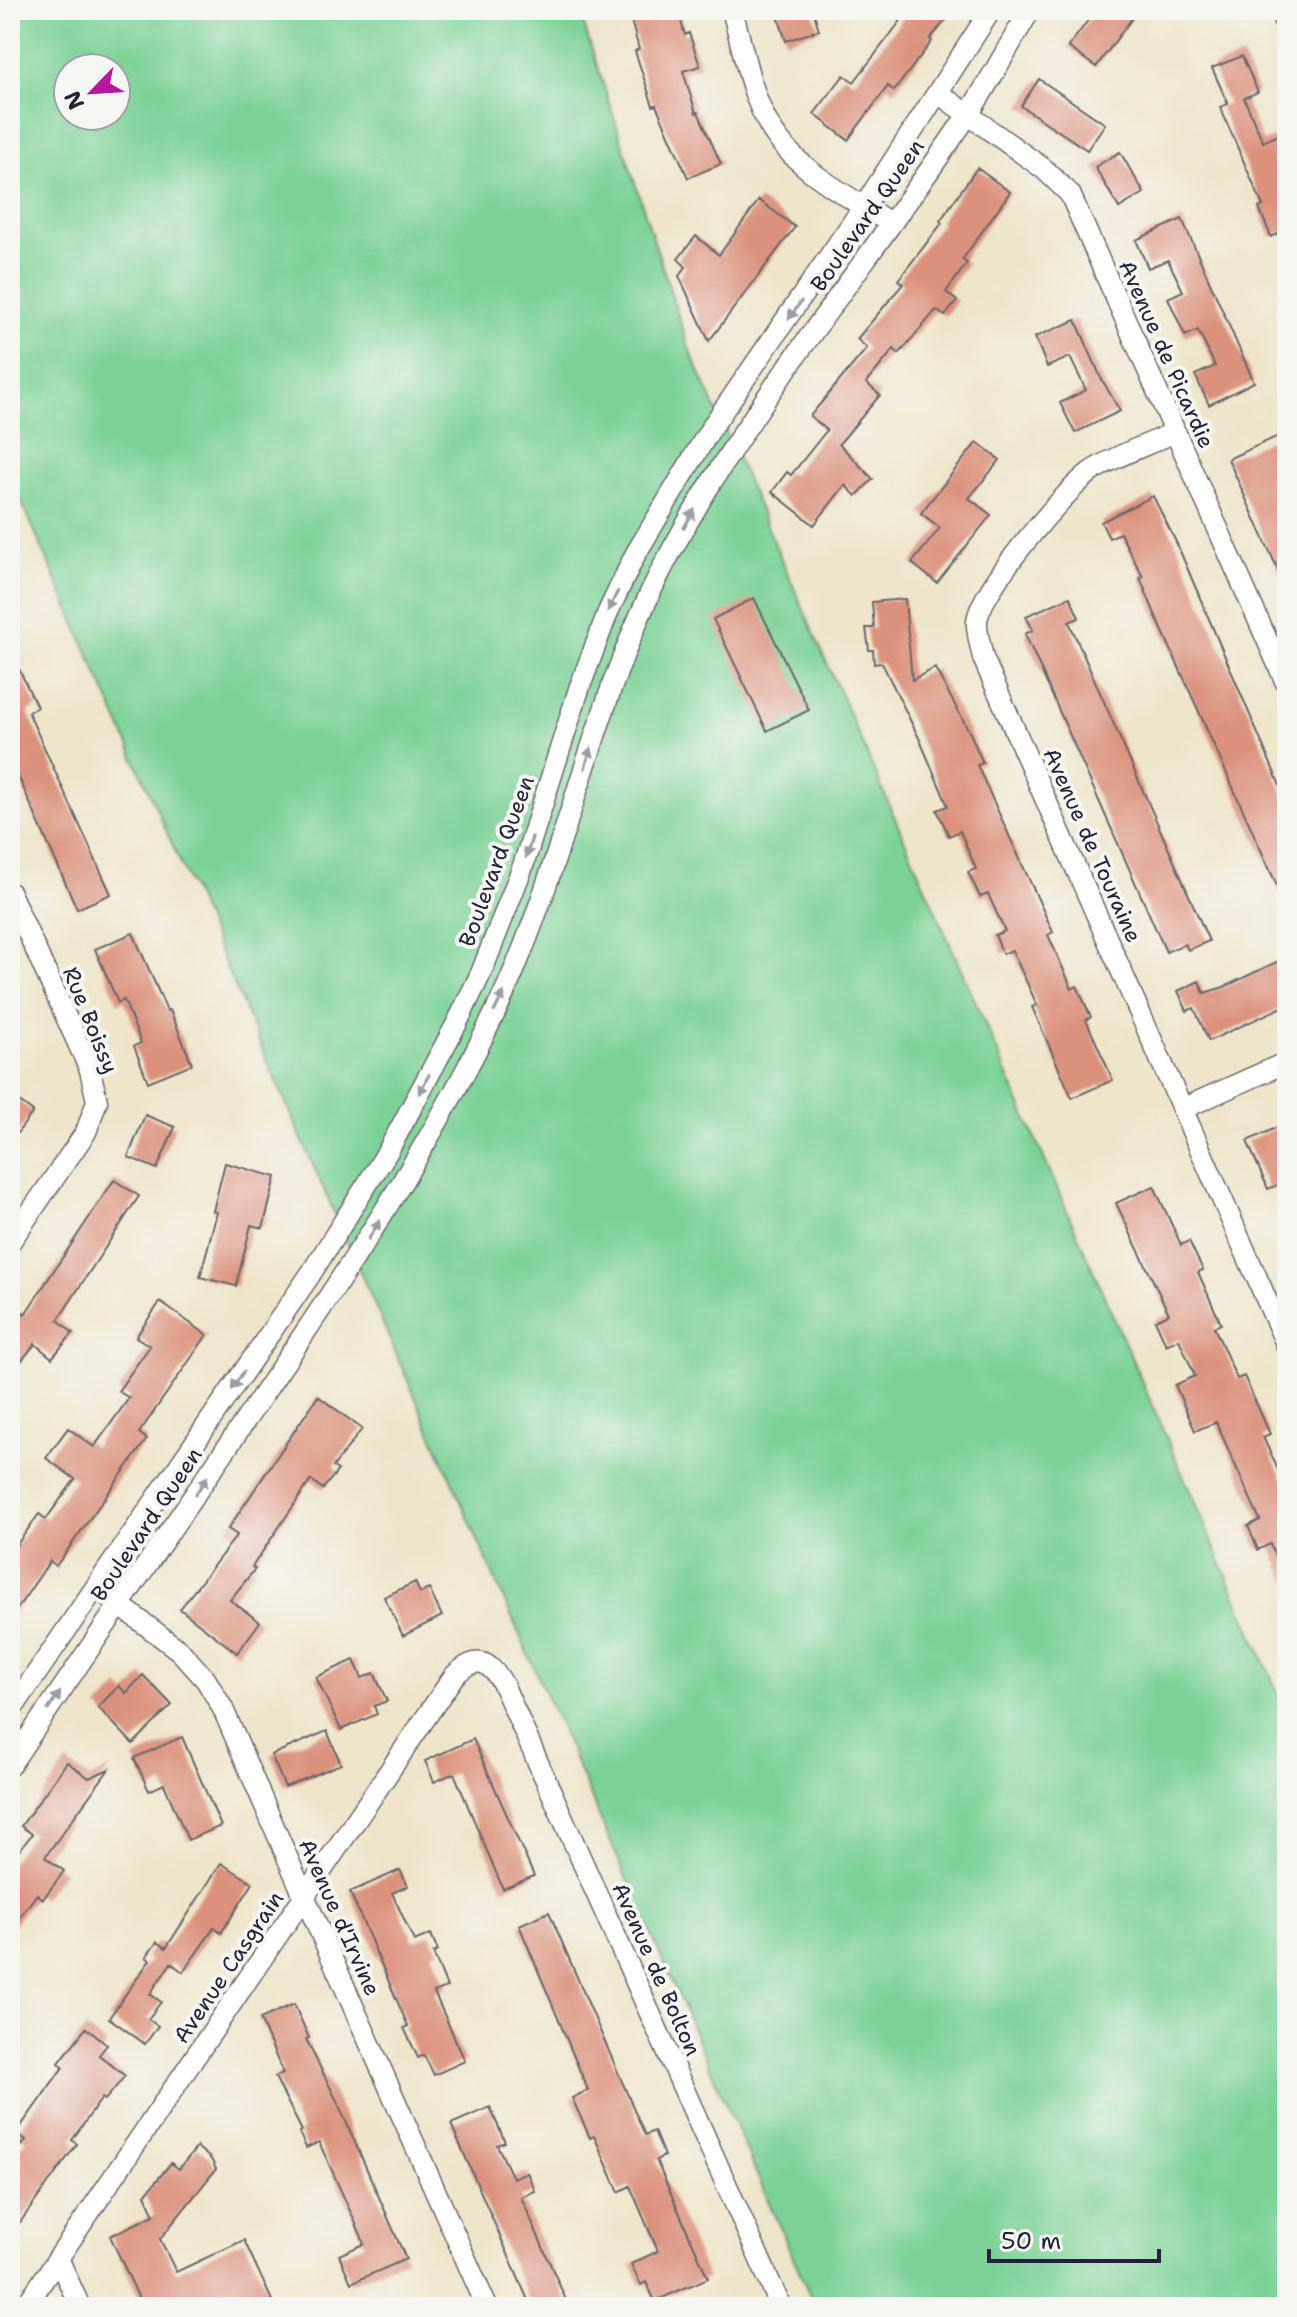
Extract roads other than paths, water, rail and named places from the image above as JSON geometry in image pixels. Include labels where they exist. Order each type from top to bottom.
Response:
[{"type":"street","points":[[732,10],[759,103],[777,138],[793,155],[890,223]]},
{"type":"street","name":"Boulevard Queen","points":[[10,1712],[296,1295],[388,1151],[482,971],[523,866],[579,689],[608,612],[648,533],[711,428],[864,206],[991,10]]},
{"type":"street","name":"Boulevard Queen","points":[[10,1765],[361,1251],[444,1113],[503,994],[566,830],[607,698],[636,620],[687,522],[890,223],[969,114],[1030,10]]},
{"type":"street","points":[[1279,10],[1287,27]]},
{"type":"street","name":"Avenue de Picardie","points":[[938,93],[1044,169],[1070,194],[1287,685]]},
{"type":"street","points":[[711,428],[737,445]]},
{"type":"street","name":"Avenue de Touraine","points":[[1175,432],[1094,469],[1076,483],[1025,540],[985,601],[977,621],[983,658],[1287,1346]]},
{"type":"street","name":"Rue Boissy","points":[[10,893],[90,1070],[97,1101],[86,1132],[10,1242]]},
{"type":"street","points":[[1184,1108],[1287,1062]]},
{"type":"street","points":[[296,1295],[321,1311]]},
{"type":"street","name":"Avenue d'Irvine","points":[[95,1588],[180,1651],[206,1680],[223,1709],[487,2307]]},
{"type":"street","name":"Avenue Casgrain","points":[[27,2306],[454,1676],[466,1664],[477,1661]]},
{"type":"street","name":"Avenue de Bolton","points":[[477,1661],[494,1669],[503,1684],[781,2307]]},
{"type":"street","points":[[58,2258],[80,2307]]}]
